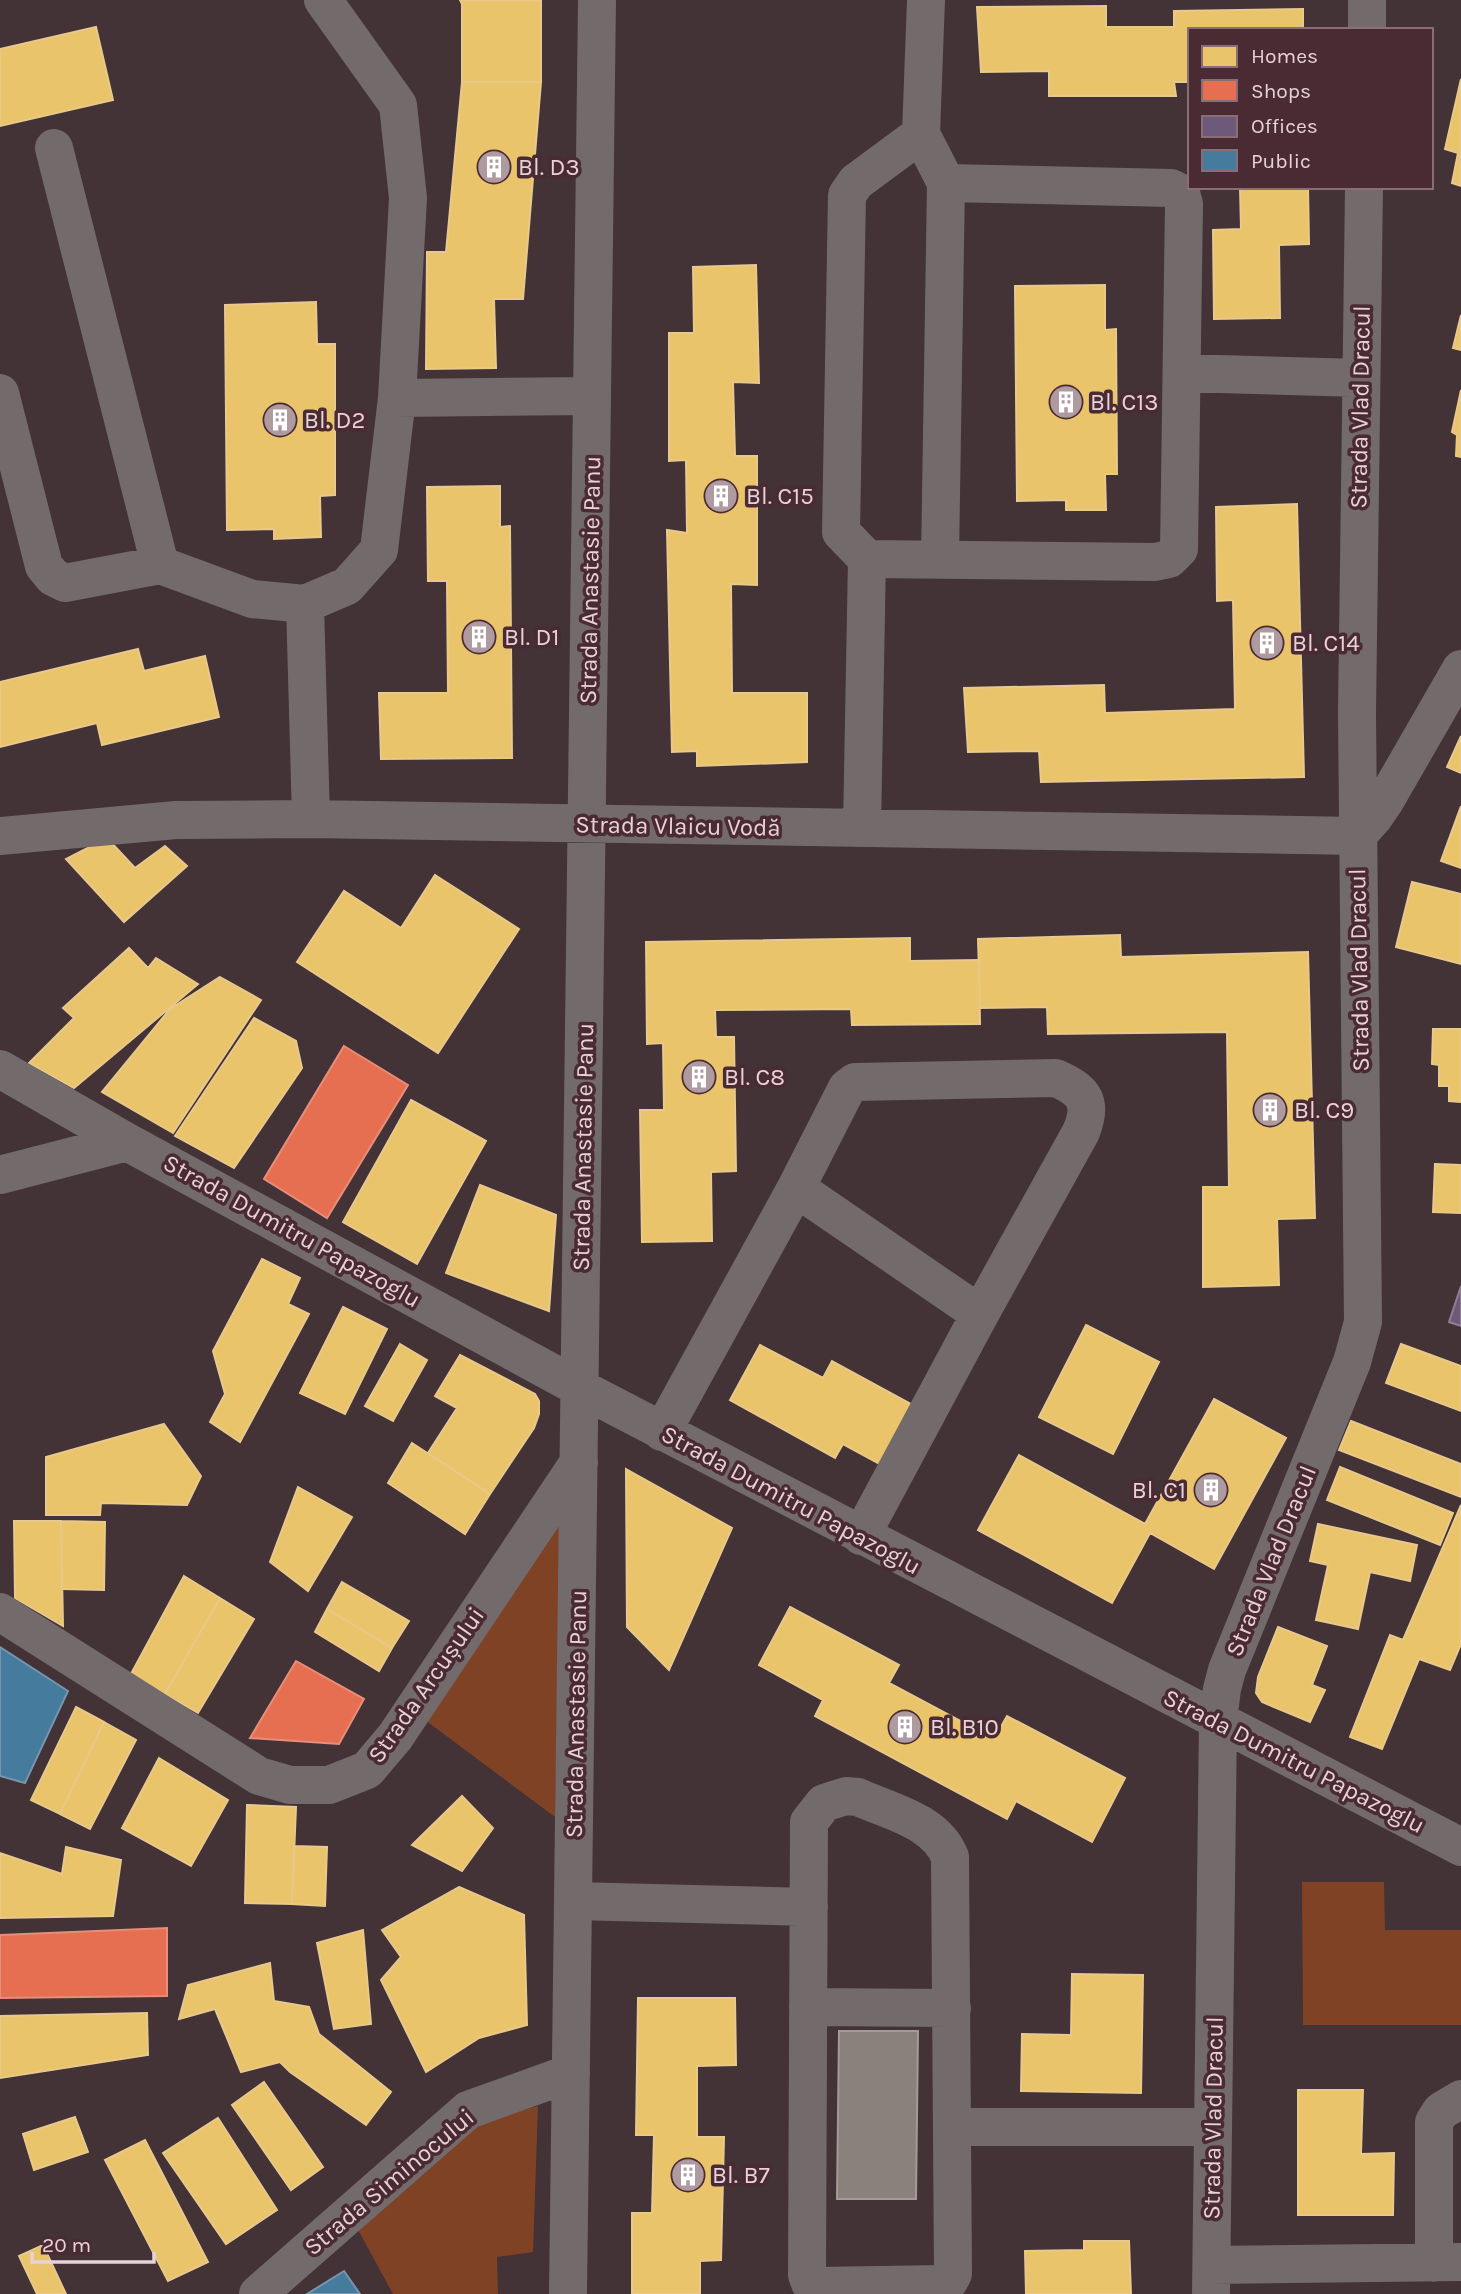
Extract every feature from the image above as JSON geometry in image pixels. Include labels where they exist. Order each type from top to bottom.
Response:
[{"type":"street","points":[[0,393],[44,566],[53,577],[65,583],[160,565],[253,599],[305,604],[347,586],[379,551],[397,398],[408,198],[398,105],[323,0]]},
{"type":"street","name":"Strada Anastasie Panu","points":[[568,2294],[597,0]]},
{"type":"street","points":[[926,0],[921,134],[946,183],[940,559]]},
{"type":"street","points":[[1367,0],[1367,28]]},
{"type":"street","points":[[862,828],[867,559],[841,531],[847,195],[856,182],[921,134]]},
{"type":"street","points":[[54,148],[160,565]]},
{"type":"street","points":[[867,559],[1155,562],[1169,559],[1179,549],[1184,204],[1181,193],[1171,188],[946,183]]},
{"type":"street","name":"Strada Vlad Dracul","points":[[1211,2279],[1218,1721],[1222,1689],[1227,1670],[1352,1362],[1363,1322],[1357,836],[1364,189]]},
{"type":"street","points":[[1182,373],[1360,378]]},
{"type":"street","points":[[397,398],[592,396]]},
{"type":"street","points":[[305,604],[311,819]]},
{"type":"street","name":"Strada Vlad Dracul","points":[[1357,836],[1385,801],[1461,669]]},
{"type":"street","name":"Strada Vlaicu Vodă","points":[[0,836],[176,820],[311,819],[1357,836]]},
{"type":"street","name":"Strada Dumitru Papazoglu","points":[[0,1069],[127,1142],[662,1432],[1461,1847]]},
{"type":"street","points":[[662,1432],[796,1188],[847,1088],[855,1082],[1056,1077],[1073,1085],[1083,1098],[1088,1115],[1081,1132],[861,1536]]},
{"type":"street","points":[[0,1175],[127,1142]]},
{"type":"street","points":[[796,1188],[980,1314]]},
{"type":"street","name":"Strada Arcușului","points":[[0,1612],[259,1776],[290,1786],[329,1785],[367,1770],[395,1737],[579,1462]]},
{"type":"street","points":[[846,1796],[858,1797],[927,1828],[938,1836],[950,1857],[953,2274],[949,2281],[942,2284],[816,2286],[810,2283],[807,2275],[809,1907],[809,1822],[824,1804],[846,1796]]},
{"type":"street","points":[[573,1901],[809,1907]]},
{"type":"street","points":[[808,2007],[951,2008]]},
{"type":"street","name":"Strada Siminocului","points":[[258,2294],[468,2109],[571,2073]]},
{"type":"street","points":[[1211,2279],[1448,2263],[1434,2122],[1441,2111],[1461,2099]]},
{"type":"street","points":[[952,2127],[1213,2127]]},
{"type":"shaded area","points":[[560,1519],[555,1817],[425,1720]]},
{"type":"shaded area","points":[[1302,1882],[1384,1882],[1385,1930],[1461,1930],[1461,2025],[1303,2025]]},
{"type":"shaded area","points":[[538,2106],[533,2252],[497,2257],[498,2294],[393,2294],[356,2226],[471,2125]]},
{"type":"building: Homes","points":[[460,0],[541,0],[541,82],[462,82]]},
{"type":"building: Homes","points":[[1106,6],[1106,27],[1174,27],[1174,11],[1303,9],[1303,28],[1188,28],[1188,82],[1174,82],[1176,96],[1049,96],[1049,71],[981,72],[977,7]]},
{"type":"building: Homes","points":[[96,27],[113,100],[0,126],[0,49]]},
{"type":"building: Homes","points":[[1461,79],[1461,186],[1452,183],[1458,153],[1445,149]]},
{"type":"building: Homes","name":"Bl. D3","points":[[462,82],[541,82],[523,299],[494,299],[496,368],[426,369],[427,252],[446,252]]},
{"type":"building: Homes","points":[[1240,189],[1308,189],[1309,244],[1279,245],[1280,318],[1214,319],[1213,230],[1241,229]]},
{"type":"building: Homes","name":"Bl. C15","points":[[756,265],[759,383],[733,382],[735,456],[757,456],[757,585],[731,584],[732,693],[807,693],[807,762],[697,766],[697,751],[672,752],[667,530],[687,533],[686,460],[669,461],[669,333],[694,333],[693,267]]},
{"type":"building: Homes","name":"Bl. C13","points":[[1105,285],[1105,330],[1116,329],[1117,474],[1105,474],[1106,510],[1066,510],[1066,500],[1017,501],[1015,286]]},
{"type":"building: Homes","name":"Bl. D2","points":[[316,302],[317,344],[335,344],[335,495],[320,496],[321,537],[274,539],[274,529],[227,530],[225,305]]},
{"type":"building: Homes","points":[[1461,315],[1461,350],[1453,348]]},
{"type":"building: Homes","points":[[1461,390],[1461,457],[1456,456],[1457,435],[1452,432]]},
{"type":"building: Homes","name":"Bl. D1","points":[[500,486],[500,527],[510,526],[512,758],[381,759],[379,693],[448,693],[447,581],[428,581],[427,487]]},
{"type":"building: Homes","name":"Bl. C14","points":[[1297,504],[1304,777],[1041,782],[1039,751],[968,752],[964,688],[1104,685],[1105,713],[1235,709],[1233,600],[1217,601],[1216,507]]},
{"type":"building: Homes","points":[[138,649],[144,671],[205,656],[219,717],[102,745],[97,723],[0,747],[0,682]]},
{"type":"building: Homes","points":[[1461,736],[1461,773],[1447,767]]},
{"type":"building: Homes","points":[[1461,806],[1461,868],[1441,861]]},
{"type":"building: Homes","points":[[107,838],[135,868],[165,846],[187,866],[124,922],[66,859]]},
{"type":"building: Homes","points":[[435,875],[519,929],[438,1053],[297,962],[344,891],[401,928]]},
{"type":"building: Homes","points":[[1412,882],[1461,894],[1461,964],[1396,947]]},
{"type":"building: Homes","name":"Bl. C9","points":[[1120,935],[1121,957],[1308,952],[1315,1218],[1277,1219],[1279,1285],[1203,1287],[1203,1187],[1229,1187],[1227,1032],[1048,1034],[1047,1007],[980,1008],[978,939]]},
{"type":"building: Homes","name":"Bl. C8","points":[[910,938],[910,961],[979,960],[980,1024],[852,1025],[851,1009],[715,1010],[716,1037],[734,1037],[736,1171],[711,1172],[712,1241],[642,1242],[640,1110],[664,1110],[663,1043],[647,1044],[646,942]]},
{"type":"building: Homes","points":[[129,948],[148,968],[156,958],[198,984],[74,1088],[29,1063],[74,1018],[63,1008]]},
{"type":"building: Homes","points":[[220,977],[261,1000],[173,1133],[102,1092],[170,1009]]},
{"type":"building: Homes","points":[[254,1018],[296,1041],[302,1068],[234,1168],[175,1136]]},
{"type":"building: Homes","points":[[1433,1029],[1461,1029],[1461,1102],[1449,1101],[1449,1086],[1439,1086],[1439,1065],[1432,1064]]},
{"type":"building: Homes","points":[[411,1100],[486,1141],[417,1264],[343,1222]]},
{"type":"building: Homes","points":[[1435,1164],[1461,1165],[1461,1213],[1433,1212]]},
{"type":"building: Homes","points":[[480,1185],[556,1215],[549,1311],[446,1273]]},
{"type":"building: Homes","points":[[262,1259],[300,1278],[288,1304],[309,1314],[240,1442],[210,1422],[225,1394],[213,1351]]},
{"type":"building: Homes","points":[[343,1307],[387,1329],[345,1414],[300,1393]]},
{"type":"building: Homes","points":[[1086,1325],[1159,1362],[1113,1454],[1039,1417]]},
{"type":"building: Homes","points":[[400,1344],[427,1360],[393,1421],[365,1406]]},
{"type":"building: Homes","points":[[1401,1344],[1461,1366],[1461,1411],[1386,1383]]},
{"type":"building: Homes","points":[[760,1345],[823,1378],[832,1361],[918,1408],[885,1467],[843,1444],[835,1458],[730,1400]]},
{"type":"building: Homes","points":[[460,1355],[535,1394],[539,1401],[539,1414],[534,1428],[490,1494],[428,1453],[457,1408],[435,1396]]},
{"type":"building: Homes","name":"Bl. C1","points":[[1214,1399],[1286,1438],[1214,1569],[1150,1533],[1112,1603],[978,1530],[1019,1455],[1145,1524]]},
{"type":"building: Homes","points":[[1351,1421],[1461,1464],[1461,1497],[1339,1450]]},
{"type":"building: Homes","points":[[164,1424],[201,1476],[187,1505],[101,1503],[100,1515],[46,1515],[46,1457]]},
{"type":"building: Homes","points":[[412,1443],[490,1494],[465,1534],[388,1483]]},
{"type":"building: Homes","points":[[1340,1467],[1453,1513],[1440,1545],[1327,1500]]},
{"type":"building: Homes","points":[[626,1469],[732,1528],[669,1670],[627,1627]]},
{"type":"building: Homes","points":[[298,1487],[352,1517],[308,1591],[270,1562]]},
{"type":"building: Homes","points":[[1461,1505],[1461,1644],[1450,1670],[1419,1659],[1382,1749],[1350,1737],[1390,1635],[1403,1640]]},
{"type":"building: Homes","points":[[14,1521],[61,1521],[63,1626],[15,1598]]},
{"type":"building: Homes","points":[[61,1521],[105,1522],[104,1590],[62,1589]]},
{"type":"building: Homes","points":[[1318,1524],[1417,1545],[1410,1581],[1370,1572],[1358,1629],[1316,1620],[1328,1565],[1310,1561]]},
{"type":"building: Homes","points":[[184,1576],[220,1598],[165,1694],[131,1674]]},
{"type":"building: Homes","points":[[342,1582],[409,1621],[392,1648],[327,1609]]},
{"type":"building: Homes","points":[[220,1598],[254,1619],[198,1713],[165,1694]]},
{"type":"building: Homes","name":"Bl. B10","points":[[790,1607],[899,1665],[889,1683],[994,1739],[1007,1716],[1125,1778],[1092,1842],[1016,1801],[1007,1819],[815,1716],[823,1700],[759,1665]]},
{"type":"building: Homes","points":[[327,1609],[392,1648],[379,1671],[315,1632]]},
{"type":"building: Homes","points":[[1278,1627],[1327,1646],[1312,1685],[1325,1690],[1310,1722],[1262,1702],[1256,1693],[1258,1677]]},
{"type":"building: Homes","points":[[76,1707],[104,1722],[60,1814],[31,1800]]},
{"type":"building: Homes","points":[[104,1722],[136,1740],[90,1829],[60,1814]]},
{"type":"building: Homes","points":[[159,1758],[228,1800],[191,1866],[122,1828]]},
{"type":"building: Homes","points":[[462,1796],[493,1828],[462,1871],[412,1845]]},
{"type":"building: Homes","points":[[247,1805],[296,1807],[292,1904],[245,1903]]},
{"type":"building: Homes","points":[[294,1846],[327,1847],[325,1906],[292,1904]]},
{"type":"building: Homes","points":[[66,1847],[121,1860],[113,1916],[0,1918],[0,1853],[62,1874]]},
{"type":"building: Homes","points":[[459,1887],[524,1915],[527,2025],[479,2038],[426,2072],[381,1980],[401,1957],[382,1930]]},
{"type":"building: Homes","points":[[363,1930],[371,2024],[334,2029],[317,1943]]},
{"type":"building: Homes","points":[[270,1963],[274,2001],[309,2007],[319,2034],[391,2092],[366,2125],[290,2072],[280,2062],[241,2072],[215,2009],[179,2019],[188,1985]]},
{"type":"building: Homes","points":[[1072,1974],[1143,1975],[1141,2093],[1021,2091],[1022,2034],[1071,2035]]},
{"type":"building: Homes","name":"Bl. B7","points":[[638,1998],[735,1998],[736,2065],[697,2066],[697,2137],[724,2137],[721,2260],[700,2261],[700,2294],[632,2294],[632,2213],[652,2213],[654,2135],[636,2135]]},
{"type":"building: Homes","points":[[147,2013],[148,2055],[0,2078],[0,2016]]},
{"type":"building: Homes","points":[[264,2082],[323,2167],[291,2190],[232,2105]]},
{"type":"building: Homes","points":[[1298,2090],[1363,2090],[1361,2154],[1394,2153],[1393,2215],[1298,2215]]},
{"type":"building: Homes","points":[[75,2117],[88,2152],[34,2170],[23,2134]]},
{"type":"building: Homes","points":[[218,2118],[277,2210],[226,2244],[163,2153]]},
{"type":"building: Homes","points":[[145,2140],[208,2262],[168,2281],[105,2160]]},
{"type":"building: Homes","points":[[1084,2241],[1129,2241],[1131,2294],[1026,2294],[1025,2251],[1084,2250]]},
{"type":"building: Homes","points":[[43,2245],[66,2294],[37,2294],[19,2256]]},
{"type":"building: Shops","points":[[344,1046],[408,1085],[327,1218],[264,1179]]},
{"type":"building: Shops","points":[[296,1661],[364,1699],[339,1744],[250,1738]]},
{"type":"building: Shops","points":[[167,1928],[167,1996],[0,1998],[0,1935]]},
{"type":"building: Offices","points":[[1461,1286],[1461,1326],[1449,1322]]},
{"type":"building: Public","points":[[0,1647],[68,1691],[25,1783],[0,1776]]},
{"type":"building: Public","points":[[344,2271],[360,2294],[307,2294]]},
{"type":"building: Industry","points":[[839,2031],[918,2031],[916,2199],[837,2199]]},
{"type":"place","name":"Bl. D3","points":[[494,167]]},
{"type":"place","name":"Bl. C13","points":[[1066,402]]},
{"type":"place","name":"Bl. D2","points":[[280,420]]},
{"type":"place","name":"Bl. C15","points":[[721,496]]},
{"type":"place","name":"Bl. D1","points":[[479,637]]},
{"type":"place","name":"Bl. C14","points":[[1267,643]]},
{"type":"place","name":"Bl. C8","points":[[699,1077]]},
{"type":"place","name":"Bl. C9","points":[[1270,1110]]},
{"type":"place","name":"Bl. C1","points":[[1211,1490]]},
{"type":"place","name":"Bl. B10","points":[[905,1727]]},
{"type":"place","name":"Bl. B7","points":[[688,2175]]}]
